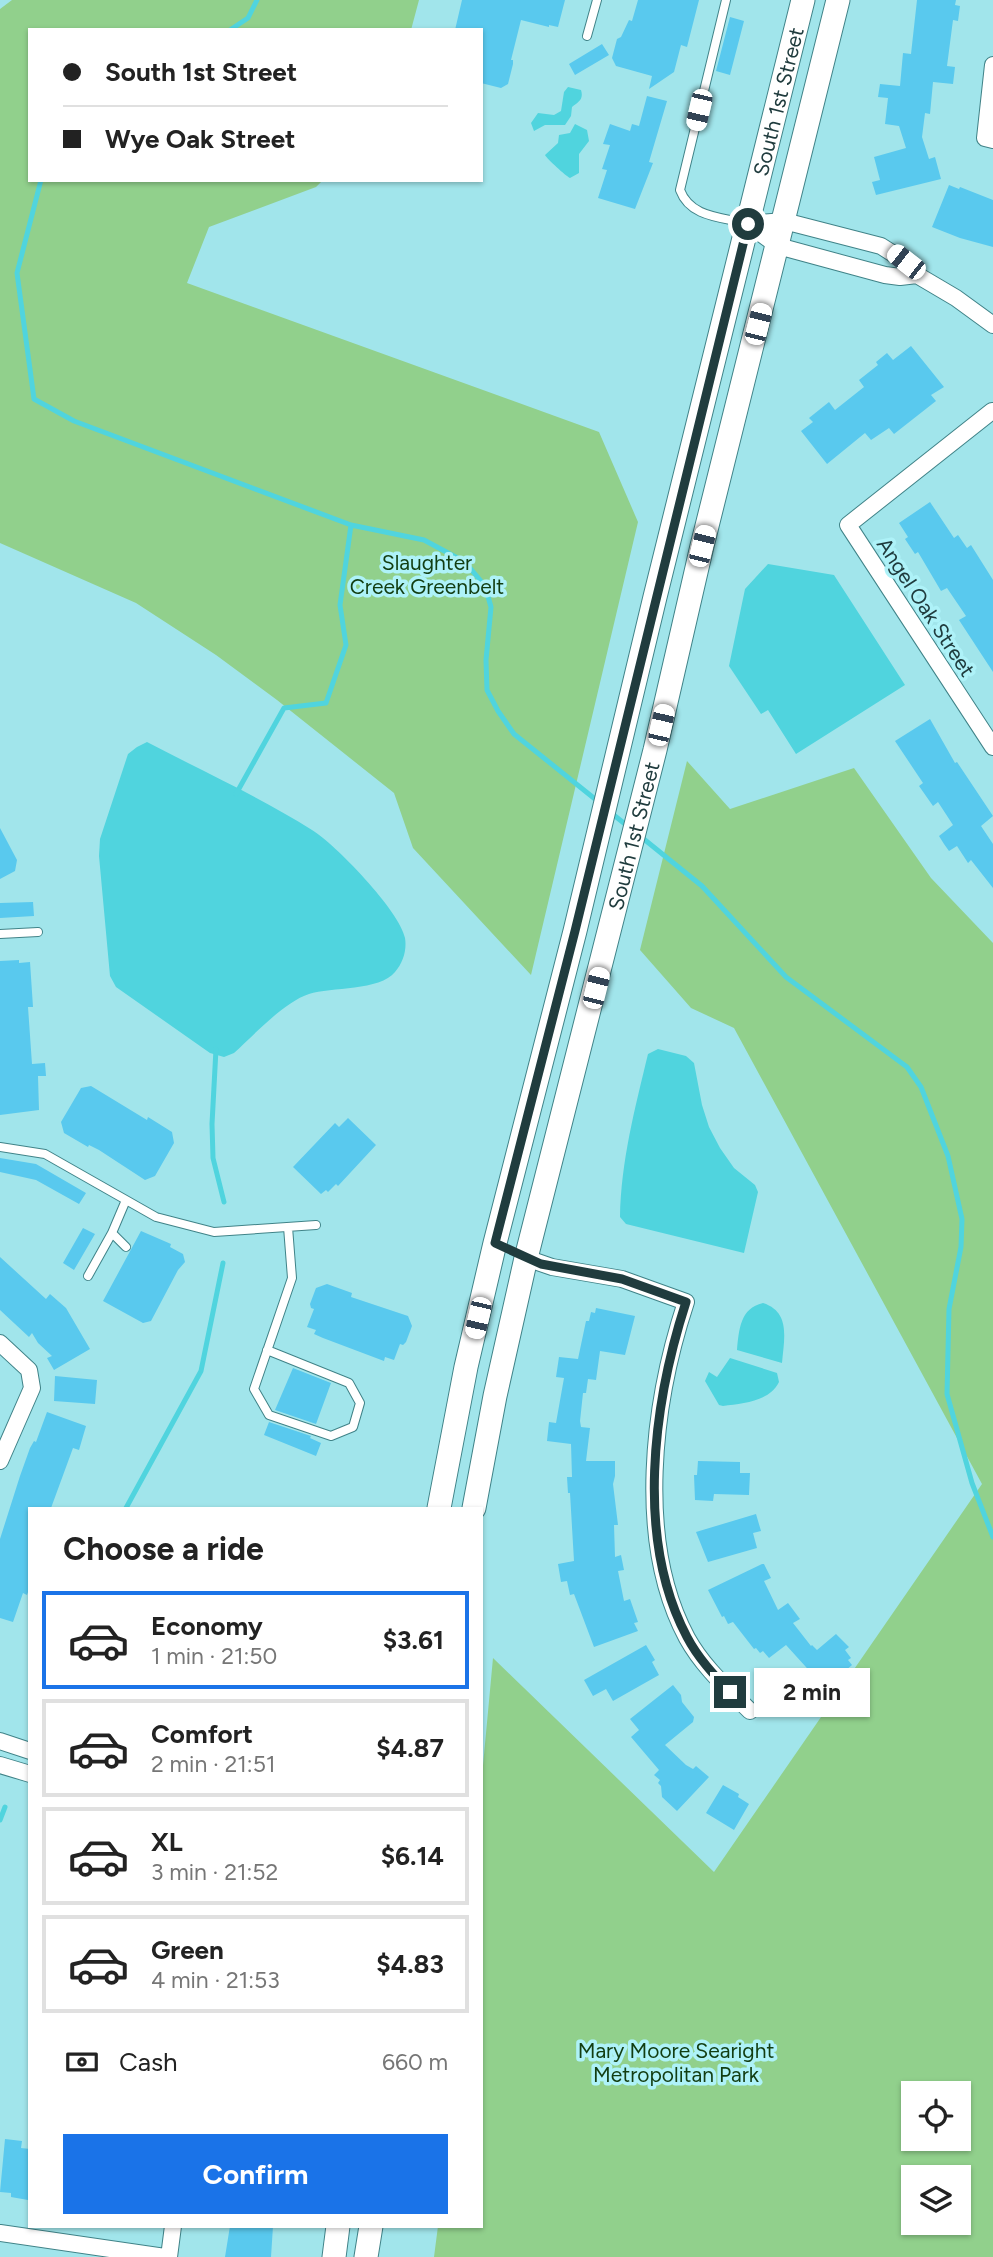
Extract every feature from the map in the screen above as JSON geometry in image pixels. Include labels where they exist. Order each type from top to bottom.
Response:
[{"type":"main road","name":"South 1st Street","points":[[439,1507],[466,1367],[495,1243],[575,931],[803,0]]},
{"type":"main road","name":"South 1st Street","points":[[474,1507],[495,1396],[526,1258],[603,961],[702,546],[838,0]]},
{"type":"main road","points":[[495,1243],[526,1258]]},
{"type":"main road","points":[[334,2257],[338,2228]]},
{"type":"main road","points":[[366,2257],[371,2228]]},
{"type":"street","points":[[989,139],[993,65]]},
{"type":"street","points":[[748,224],[784,221],[881,246],[906,262],[917,275],[956,298],[993,325]]},
{"type":"street","points":[[748,224],[778,246],[886,275],[917,275]]},
{"type":"street","name":"Angel Oak Street","points":[[992,410],[848,525],[993,747]]},
{"type":"street","points":[[526,1258],[552,1267],[622,1279],[686,1302],[667,1369],[657,1451],[654,1492],[661,1563],[671,1601],[687,1638],[711,1672],[750,1711]]},
{"type":"street","points":[[0,1343],[29,1370],[32,1388],[0,1461]]},
{"type":"street","points":[[0,1741],[28,1750]]},
{"type":"street","points":[[0,1765],[28,1773]]},
{"type":"street","points":[[0,2233],[167,2257],[173,2228]]},
{"type":"lane","points":[[587,36],[597,0]]},
{"type":"lane","points":[[726,0],[680,190],[684,201],[694,211],[748,224]]},
{"type":"lane","points":[[0,934],[38,932]]},
{"type":"lane","points":[[0,1147],[46,1154],[156,1217],[214,1232],[316,1226]]},
{"type":"lane","points":[[88,1276],[112,1233],[126,1200]]},
{"type":"lane","points":[[267,1350],[349,1382],[360,1403],[353,1427],[331,1436],[270,1415],[254,1390],[267,1350],[292,1278],[288,1227]]},
{"type":"lane","points":[[112,1233],[126,1247]]},
{"type":"green space","name":"Slaughter Creek Greenbelt","points":[[12,0],[419,0],[412,28],[28,28],[28,182],[321,182],[316,187],[209,227],[187,283],[599,432],[638,522],[531,975],[413,848],[394,793],[216,655],[136,603],[0,543],[0,9]]},
{"type":"green space","name":"Mary Moore Searight Metropolitan Park","points":[[687,761],[730,809],[854,768],[931,878],[993,943],[993,2257],[434,2257],[438,2228],[483,2228],[483,1766],[493,1658],[714,1872],[982,1484],[734,1028],[691,1008],[640,950]]},
{"type":"water","points":[[568,87],[581,90],[582,96],[572,107],[571,116],[565,125],[545,125],[534,131],[531,123],[538,113],[554,115],[561,111],[564,92]]},
{"type":"water","points":[[575,124],[587,130],[589,141],[579,154],[579,173],[570,178],[545,155],[558,143],[559,135],[570,133]]},
{"type":"water","points":[[768,564],[834,575],[905,685],[796,754],[768,710],[761,714],[729,666],[745,589]]},
{"type":"water","points":[[147,742],[272,806],[312,830],[336,849],[365,879],[401,926],[405,947],[395,972],[388,978],[367,985],[318,992],[299,998],[234,1053],[224,1057],[210,1053],[116,987],[110,976],[99,856],[100,839],[128,754]]},
{"type":"water","points":[[658,1049],[686,1056],[694,1063],[709,1127],[734,1168],[755,1185],[758,1192],[744,1253],[626,1224],[620,1217],[623,1176],[634,1115],[648,1054]]},
{"type":"water","points":[[763,1303],[772,1307],[782,1320],[782,1363],[737,1350],[745,1315]]},
{"type":"water","points":[[730,1358],[777,1373],[779,1382],[775,1389],[755,1400],[719,1405],[705,1381],[709,1372],[717,1377]]},
{"type":"building","points":[[462,0],[565,0],[558,27],[521,20],[508,84],[501,88],[483,84],[483,28],[455,28]]},
{"type":"building","points":[[638,0],[699,0],[687,47],[681,45],[674,72],[649,89],[652,76],[616,66],[612,58],[617,39],[621,37],[629,20],[632,21]]},
{"type":"building","points":[[917,0],[956,0],[955,5],[960,6],[958,21],[953,20],[947,66],[955,67],[953,84],[933,82],[930,114],[925,113],[922,137],[929,159],[935,157],[941,179],[876,195],[872,182],[880,180],[874,157],[906,148],[899,126],[885,124],[888,98],[878,97],[880,84],[900,86],[903,53],[911,54]]},
{"type":"building","points":[[730,17],[744,21],[730,75],[716,71]]},
{"type":"building","points":[[602,44],[609,55],[575,75],[569,64]]},
{"type":"building","points":[[647,96],[667,101],[649,162],[653,163],[635,209],[598,198],[607,170],[602,169],[610,145],[603,144],[610,124],[630,131],[632,124],[639,126]]},
{"type":"building","points":[[949,185],[993,200],[993,247],[932,227]]},
{"type":"building","points":[[911,346],[944,387],[931,395],[936,401],[894,434],[889,428],[871,440],[865,433],[827,464],[801,431],[813,422],[809,418],[829,402],[835,410],[864,387],[859,380],[878,365],[876,362],[887,353],[893,360]]},
{"type":"building","points":[[930,502],[954,538],[958,535],[967,548],[971,545],[993,580],[993,672],[959,620],[966,616],[947,588],[941,591],[918,552],[915,554],[905,539],[908,537],[899,523]]},
{"type":"building","points":[[930,719],[955,763],[957,762],[993,816],[981,826],[993,844],[993,888],[971,860],[968,863],[957,846],[949,851],[944,844],[939,836],[953,825],[938,802],[933,806],[919,786],[923,783],[895,741]]},
{"type":"building","points":[[0,828],[17,860],[15,871],[0,879]]},
{"type":"building","points":[[33,902],[34,916],[0,918],[0,903]]},
{"type":"building","points":[[19,960],[19,963],[30,962],[33,1007],[28,1007],[32,1064],[45,1063],[46,1076],[38,1076],[39,1110],[0,1115],[0,961]]},
{"type":"building","points":[[91,1086],[172,1132],[174,1143],[155,1176],[145,1180],[99,1150],[89,1145],[88,1147],[64,1133],[61,1122],[81,1088]]},
{"type":"building","points":[[348,1118],[376,1145],[338,1186],[336,1184],[328,1192],[326,1190],[321,1194],[293,1167],[335,1123],[339,1127]]},
{"type":"building","points":[[0,1158],[36,1164],[86,1193],[79,1204],[36,1180],[0,1172]]},
{"type":"building","points":[[83,1228],[95,1234],[74,1270],[63,1263]]},
{"type":"building","points":[[141,1231],[171,1244],[170,1247],[183,1254],[185,1262],[151,1321],[143,1323],[103,1301]]},
{"type":"building","points":[[0,1257],[46,1299],[50,1294],[66,1308],[90,1349],[54,1370],[47,1358],[52,1356],[32,1333],[29,1337],[0,1310]]},
{"type":"building","points":[[327,1284],[352,1293],[351,1297],[408,1316],[412,1326],[406,1342],[400,1344],[394,1360],[385,1357],[384,1361],[323,1338],[314,1334],[316,1330],[307,1327],[314,1309],[310,1304],[316,1288]]},
{"type":"building","points":[[596,1308],[635,1316],[625,1355],[600,1351],[596,1380],[588,1379],[586,1393],[583,1393],[580,1421],[581,1427],[590,1428],[586,1461],[615,1461],[613,1484],[618,1525],[614,1525],[615,1557],[621,1555],[624,1570],[618,1571],[624,1601],[630,1599],[638,1622],[634,1623],[638,1631],[594,1647],[574,1594],[570,1595],[567,1581],[561,1582],[558,1564],[574,1561],[567,1477],[572,1477],[571,1444],[547,1441],[549,1422],[556,1423],[564,1378],[556,1377],[559,1357],[578,1359],[586,1321],[589,1321],[591,1312],[595,1313]]},
{"type":"building","points":[[293,1368],[331,1383],[316,1424],[275,1410]]},
{"type":"building","points":[[55,1376],[97,1380],[95,1404],[54,1401]]},
{"type":"building","points":[[47,1412],[86,1426],[79,1450],[73,1448],[51,1507],[28,1507],[28,1592],[27,1595],[23,1593],[13,1622],[0,1618],[0,1539],[30,1448],[34,1441],[36,1442]]},
{"type":"building","points":[[269,1422],[311,1436],[310,1438],[321,1443],[316,1456],[264,1435]]},
{"type":"building","points":[[698,1461],[740,1462],[740,1473],[750,1473],[749,1495],[714,1494],[713,1501],[695,1500],[694,1475],[697,1475]]},
{"type":"building","points":[[756,1514],[761,1531],[753,1533],[757,1548],[708,1562],[696,1532]]},
{"type":"building","points":[[762,1564],[771,1578],[764,1581],[778,1610],[788,1603],[800,1619],[793,1623],[811,1646],[817,1650],[836,1634],[849,1647],[845,1650],[852,1665],[825,1688],[786,1645],[769,1658],[763,1651],[760,1653],[754,1649],[733,1622],[728,1624],[724,1616],[722,1617],[708,1590]]},
{"type":"building","points":[[646,1645],[655,1660],[652,1662],[659,1675],[613,1701],[606,1689],[593,1696],[584,1680]]},
{"type":"building","points":[[673,1685],[694,1717],[693,1722],[665,1745],[686,1765],[693,1769],[696,1766],[709,1777],[677,1811],[662,1797],[658,1783],[660,1780],[654,1775],[659,1770],[631,1737],[639,1730],[630,1719]]},
{"type":"building","points":[[723,1785],[739,1794],[738,1797],[749,1804],[734,1830],[706,1813]]},
{"type":"building","points":[[5,2139],[22,2141],[21,2148],[28,2149],[28,2200],[0,2192]]},
{"type":"building","points":[[230,2228],[273,2228],[271,2257],[225,2257]]},
{"type":"waterway","points":[[233,28],[248,18],[257,0]]},
{"type":"waterway","points":[[40,182],[17,273],[34,399],[74,421],[351,525],[424,540],[465,562],[485,586],[491,607],[486,660],[487,690],[498,711],[514,734],[600,803]]},
{"type":"waterway","points":[[236,794],[284,708],[326,703],[346,645],[340,605],[351,525]]},
{"type":"waterway","points":[[610,812],[630,828]]},
{"type":"waterway","points":[[640,836],[702,886],[786,977],[907,1067],[921,1087],[948,1156],[962,1219],[961,1247],[949,1309],[947,1394],[972,1483],[993,1537]]},
{"type":"waterway","points":[[216,1049],[213,1158],[224,1202]]},
{"type":"waterway","points":[[127,1507],[201,1371],[223,1263]]},
{"type":"waterway","points":[[0,1820],[5,1807]]},
{"type":"route","points":[[730,1692],[711,1672],[687,1638],[671,1601],[661,1563],[654,1492],[660,1416],[672,1344],[686,1302],[622,1279],[541,1264],[495,1243],[575,931],[748,224]]}]
